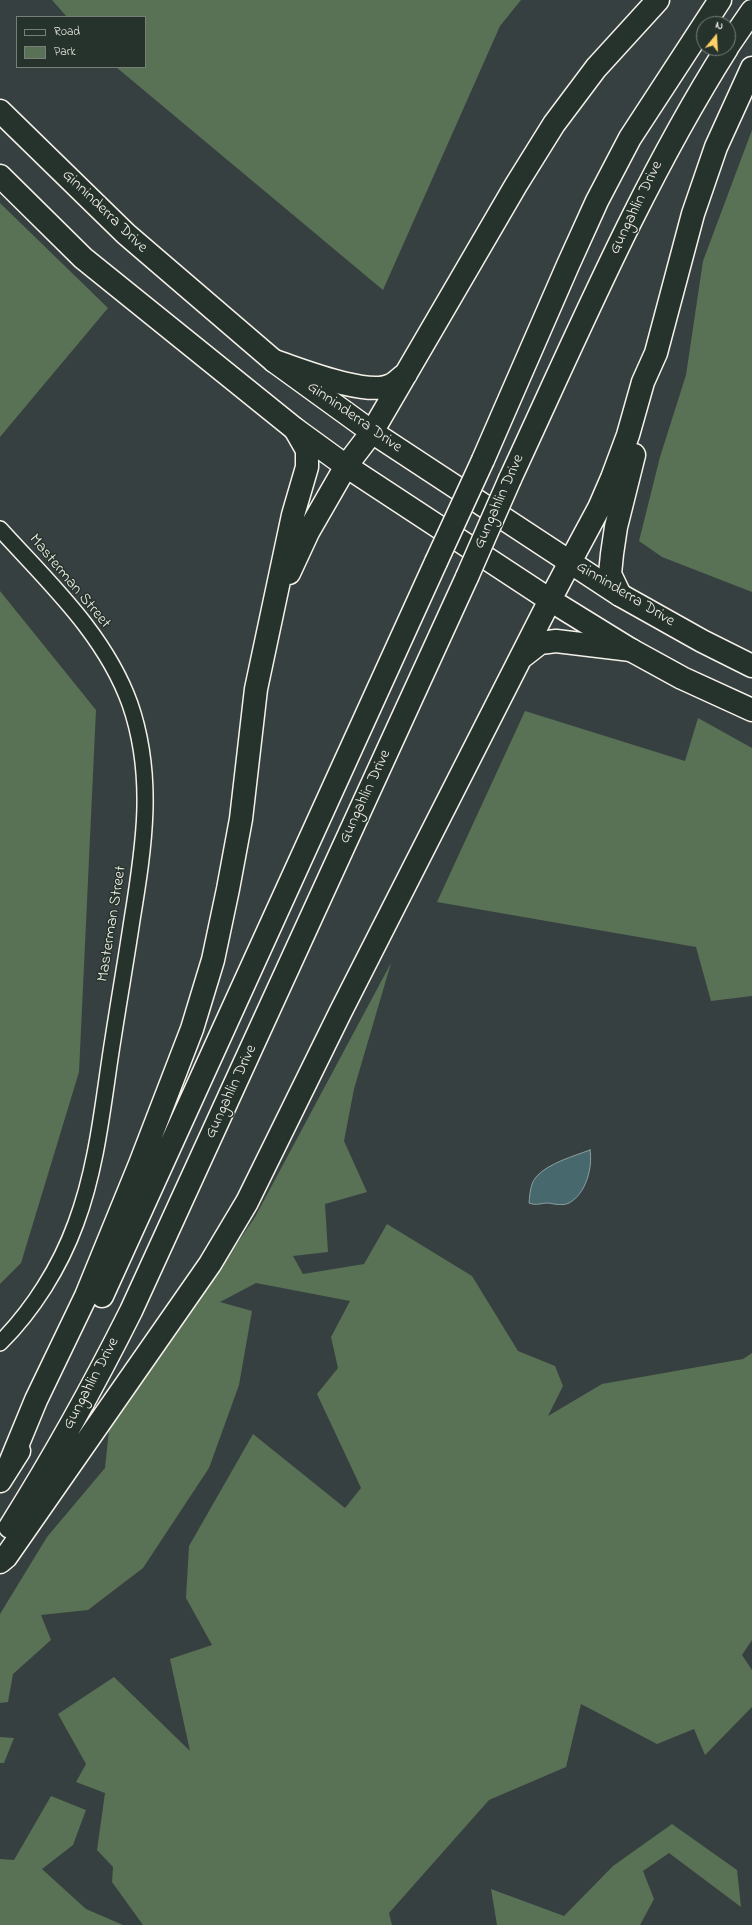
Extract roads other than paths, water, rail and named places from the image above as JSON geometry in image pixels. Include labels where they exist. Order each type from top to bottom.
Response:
[{"type":"main road","points":[[272,610],[308,532],[346,466],[372,432],[516,185],[554,124],[596,68],[658,0]]},
{"type":"main road","name":"Gungahlin Drive","points":[[5,1472],[27,1439],[63,1376],[100,1300],[483,460],[597,201],[630,138],[720,0]]},
{"type":"main road","name":"Gungahlin Drive","points":[[736,34],[752,11]]},
{"type":"main road","name":"Gungahlin Drive","points":[[0,1543],[69,1427],[131,1311],[467,577],[510,479],[631,218],[663,156],[721,56]]},
{"type":"main road","points":[[0,1562],[6,1557],[210,1264],[247,1202],[341,1011],[550,600],[599,508],[628,435],[643,382],[656,353],[693,214],[716,147],[752,68]]},
{"type":"main road","name":"Ginninderra Drive","points":[[0,111],[132,240],[274,361],[372,432],[620,595],[702,641],[752,666]]},
{"type":"main road","points":[[0,176],[83,258],[295,429],[346,466],[550,600],[631,650],[682,678],[752,710]]},
{"type":"main road","points":[[620,595],[610,574],[612,554],[628,473],[654,388],[656,353]]},
{"type":"main road","points":[[274,361],[334,382],[373,388],[390,386],[407,373]]},
{"type":"main road","points":[[5,1472],[36,1400],[86,1296],[140,1164],[192,1029],[211,967],[241,819],[256,689],[292,515],[307,467],[307,450],[295,429]]},
{"type":"main road","points":[[521,658],[540,643],[556,641],[631,650]]},
{"type":"street","name":"Masterman Street","points":[[0,529],[86,625],[112,664],[130,704],[144,755],[146,815],[141,866],[94,1166],[76,1225],[58,1263],[40,1294],[0,1343]]},
{"type":"water","points":[[590,1150],[591,1157],[587,1180],[584,1187],[575,1199],[564,1204],[529,1203],[533,1182],[542,1171],[562,1160]]}]
